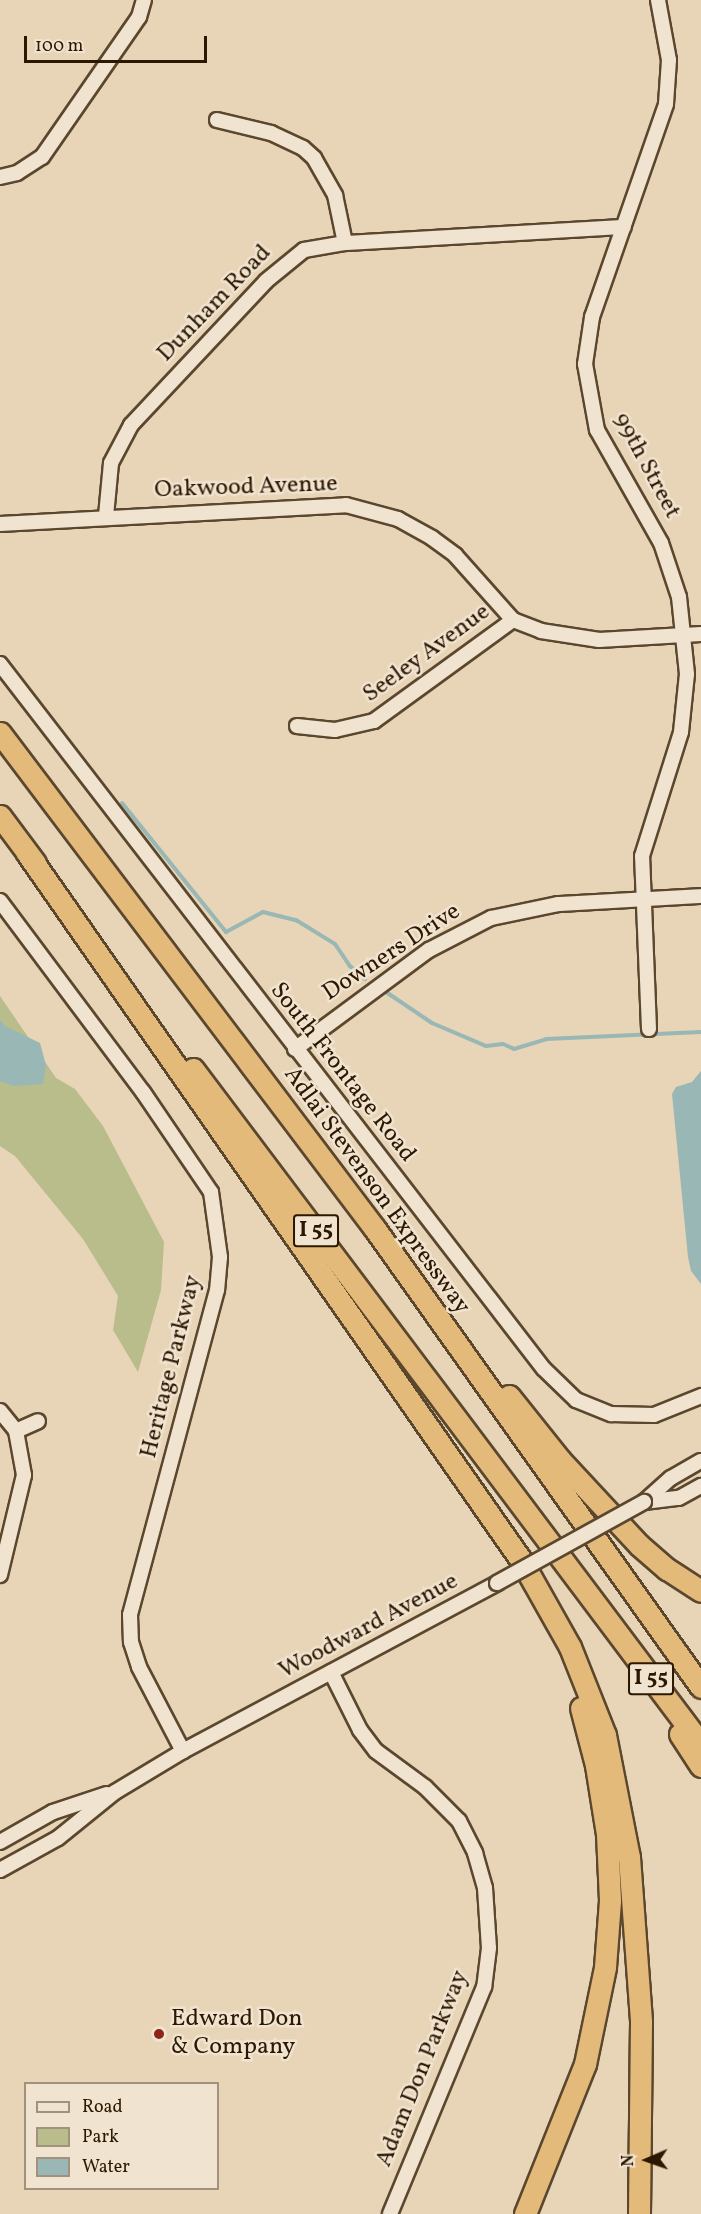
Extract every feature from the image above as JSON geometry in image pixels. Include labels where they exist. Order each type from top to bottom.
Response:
[{"type":"highway","name":"Adlai Stevenson Expressway","points":[[0,733],[375,1229],[701,1687]]},
{"type":"highway","name":"I 55","points":[[0,816],[701,1744]]},
{"type":"highway","points":[[27,853],[521,1560],[551,1610],[589,1691],[605,1735],[620,1799],[629,1857],[641,2022],[639,2214]]},
{"type":"highway","points":[[375,1229],[560,1460],[639,1545],[667,1569],[701,1591]]},
{"type":"highway","points":[[521,1560],[567,1666],[588,1731],[603,1802],[610,1900],[600,2001],[592,2039],[576,2092],[525,2214]]},
{"type":"highway","points":[[602,1613],[701,1766]]},
{"type":"street","points":[[0,177],[17,172],[42,157],[139,17],[144,0]]},
{"type":"street","name":"99th Street","points":[[649,1029],[641,867],[646,836],[675,757],[684,716],[687,674],[679,597],[669,562],[643,507],[603,444],[586,382],[592,317],[666,104],[669,60],[658,0]]},
{"type":"street","points":[[217,120],[254,127],[287,139],[314,158],[335,195],[345,243]]},
{"type":"street","name":"Dunham Road","points":[[106,516],[111,463],[131,425],[279,268],[304,250],[345,243],[624,227]]},
{"type":"street","name":"Oakwood Avenue","points":[[0,524],[327,504],[372,510],[411,525],[455,555],[513,620]]},
{"type":"street","points":[[513,620],[577,639],[701,634]]},
{"type":"street","name":"Seeley Avenue","points":[[297,726],[335,730],[374,721],[513,620]]},
{"type":"street","name":"South Frontage Road","points":[[0,664],[544,1369],[576,1400],[611,1414],[633,1416],[677,1409],[701,1396]]},
{"type":"street","name":"Downers Drive","points":[[295,1049],[429,950],[474,924],[537,906],[701,896]]},
{"type":"street","name":"Heritage Parkway","points":[[0,901],[143,1092],[211,1192],[220,1257],[217,1290],[130,1615],[131,1642],[139,1667],[183,1751]]},
{"type":"street","points":[[0,1411],[16,1431],[24,1484],[0,1575]]},
{"type":"street","points":[[16,1431],[38,1420]]},
{"type":"street","name":"Woodward Avenue","points":[[0,1870],[58,1838],[115,1792],[183,1751],[644,1502],[670,1478],[701,1461]]},
{"type":"street","name":"Woodward Avenue","points":[[644,1502],[679,1498],[701,1486]]},
{"type":"street","name":"Adam Don Parkway","points":[[331,1672],[360,1730],[376,1751],[425,1787],[459,1821],[475,1852],[485,1888],[489,1948],[484,1987],[390,2214]]},
{"type":"street","name":"Woodward Avenue","points":[[0,1842],[53,1812],[115,1792]]},
{"type":"green space","points":[[0,996],[56,1078],[75,1089],[103,1126],[164,1242],[161,1290],[138,1372],[113,1330],[118,1296],[83,1239],[15,1156],[0,1146]]},
{"type":"water","points":[[0,1020],[5,1026],[40,1043],[46,1065],[43,1084],[13,1086],[0,1081]]},
{"type":"water","points":[[701,1071],[701,1284],[691,1271],[688,1257],[672,1094],[676,1087],[692,1082]]},
{"type":"waterway","points":[[122,803],[226,932],[263,912],[296,920],[335,944],[350,966],[365,979]]},
{"type":"waterway","points":[[386,992],[432,1023],[486,1046],[503,1044],[514,1049],[546,1039],[701,1032]]},
{"type":"place","name":"Edward Don & Company","points":[[159,2034]]}]
